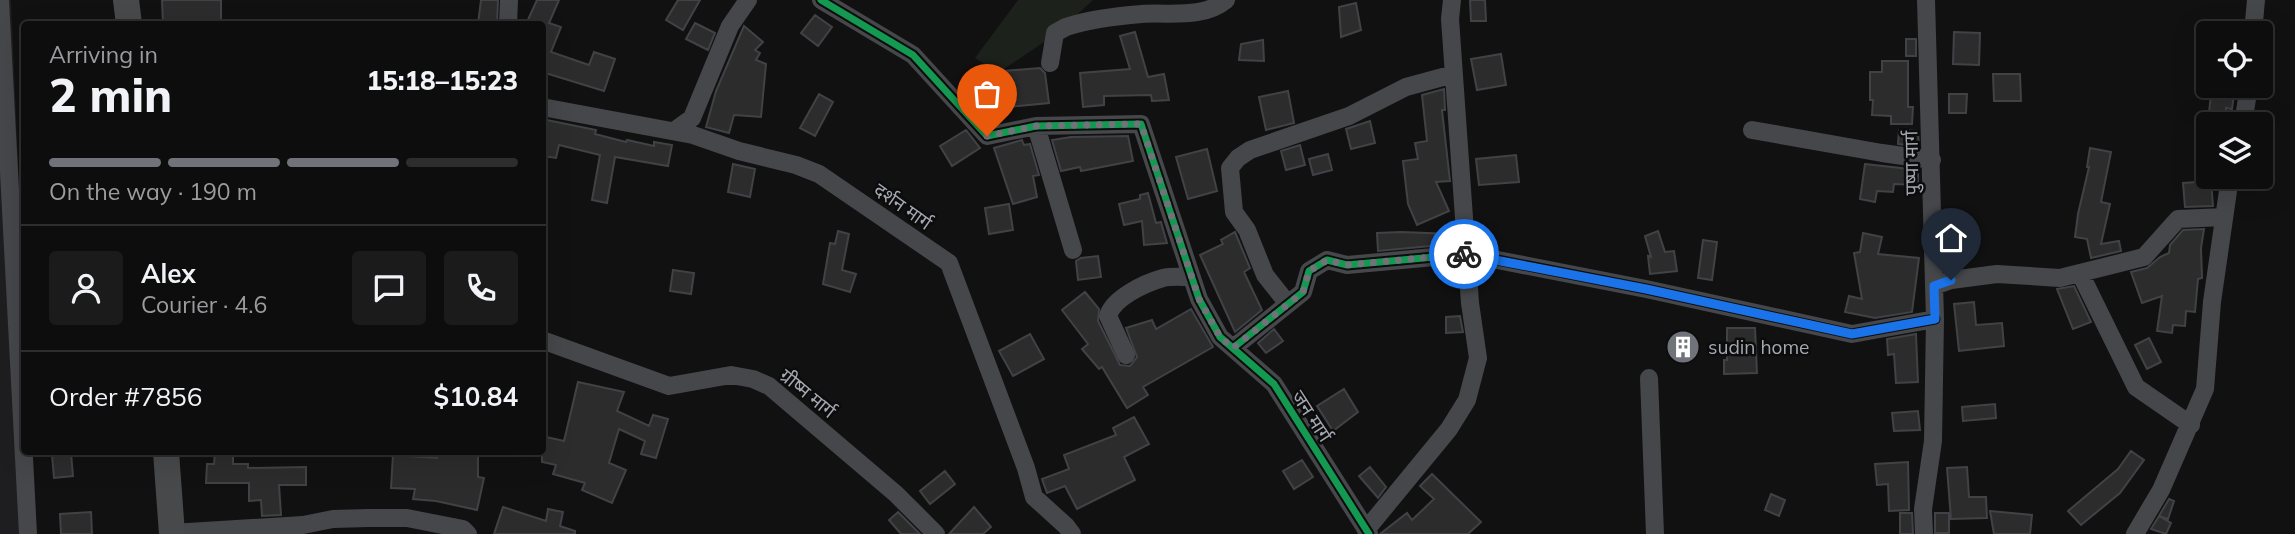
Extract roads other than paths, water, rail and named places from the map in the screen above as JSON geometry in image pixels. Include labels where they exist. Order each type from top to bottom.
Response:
[{"type":"highway","points":[[126,0],[129,21]]},
{"type":"highway","points":[[166,455],[172,533]]},
{"type":"street","points":[[1,0],[8,282],[21,446]]},
{"type":"street","points":[[508,21],[509,0]]},
{"type":"street","points":[[674,131],[692,118],[730,26],[748,0]]},
{"type":"street","points":[[1051,63],[1055,33],[1066,27],[1144,14],[1204,12],[1217,8],[1226,0]]},
{"type":"street","points":[[1368,532],[1449,429],[1466,400],[1478,358],[1467,254],[1450,19],[1452,0]]},
{"type":"street","name":"पुष्पा मार्ग","points":[[1924,534],[1923,509],[1933,441],[1935,319],[1927,0]]},
{"type":"street","points":[[2254,21],[2256,0]]},
{"type":"street","name":"जन मार्ग","points":[[827,2],[913,55],[987,136],[1036,126],[1141,124],[1199,299],[1220,337],[1274,384],[1368,532]]},
{"type":"street","points":[[1287,304],[1265,275],[1247,230],[1234,212],[1230,168],[1233,163],[1250,150],[1349,116],[1406,87],[1454,74]]},
{"type":"street","name":"दर्शन मार्ग","points":[[546,108],[693,135],[739,152],[796,165],[819,174],[949,263],[1026,468],[1034,497],[1072,534]]},
{"type":"street","points":[[1036,126],[1073,250]]},
{"type":"street","points":[[1752,130],[1932,160]]},
{"type":"street","points":[[2135,534],[2161,490],[2205,389],[2212,302],[2228,189]]},
{"type":"street","points":[[1934,286],[1951,280],[1997,274],[2060,278],[2144,257],[2178,219],[2224,217]]},
{"type":"street","points":[[1233,348],[1303,292],[1309,271],[1327,260],[1347,265],[1467,254],[1646,289],[1852,334],[1935,319]]},
{"type":"street","points":[[2080,273],[2136,387],[2191,425]]},
{"type":"street","points":[[1126,355],[1108,316],[1110,307],[1147,284],[1165,278],[1191,277]]},
{"type":"street","name":"ग्रीष्म मार्ग","points":[[546,341],[669,386],[730,375],[753,379],[769,386],[896,494],[936,534]]},
{"type":"street","points":[[1649,378],[1655,534]]},
{"type":"street","points":[[22,455],[28,534]]},
{"type":"street","points":[[172,533],[303,525],[333,519],[407,518],[463,529],[468,534]]},
{"type":"place","name":"sudin home","points":[[1683,347]]}]
